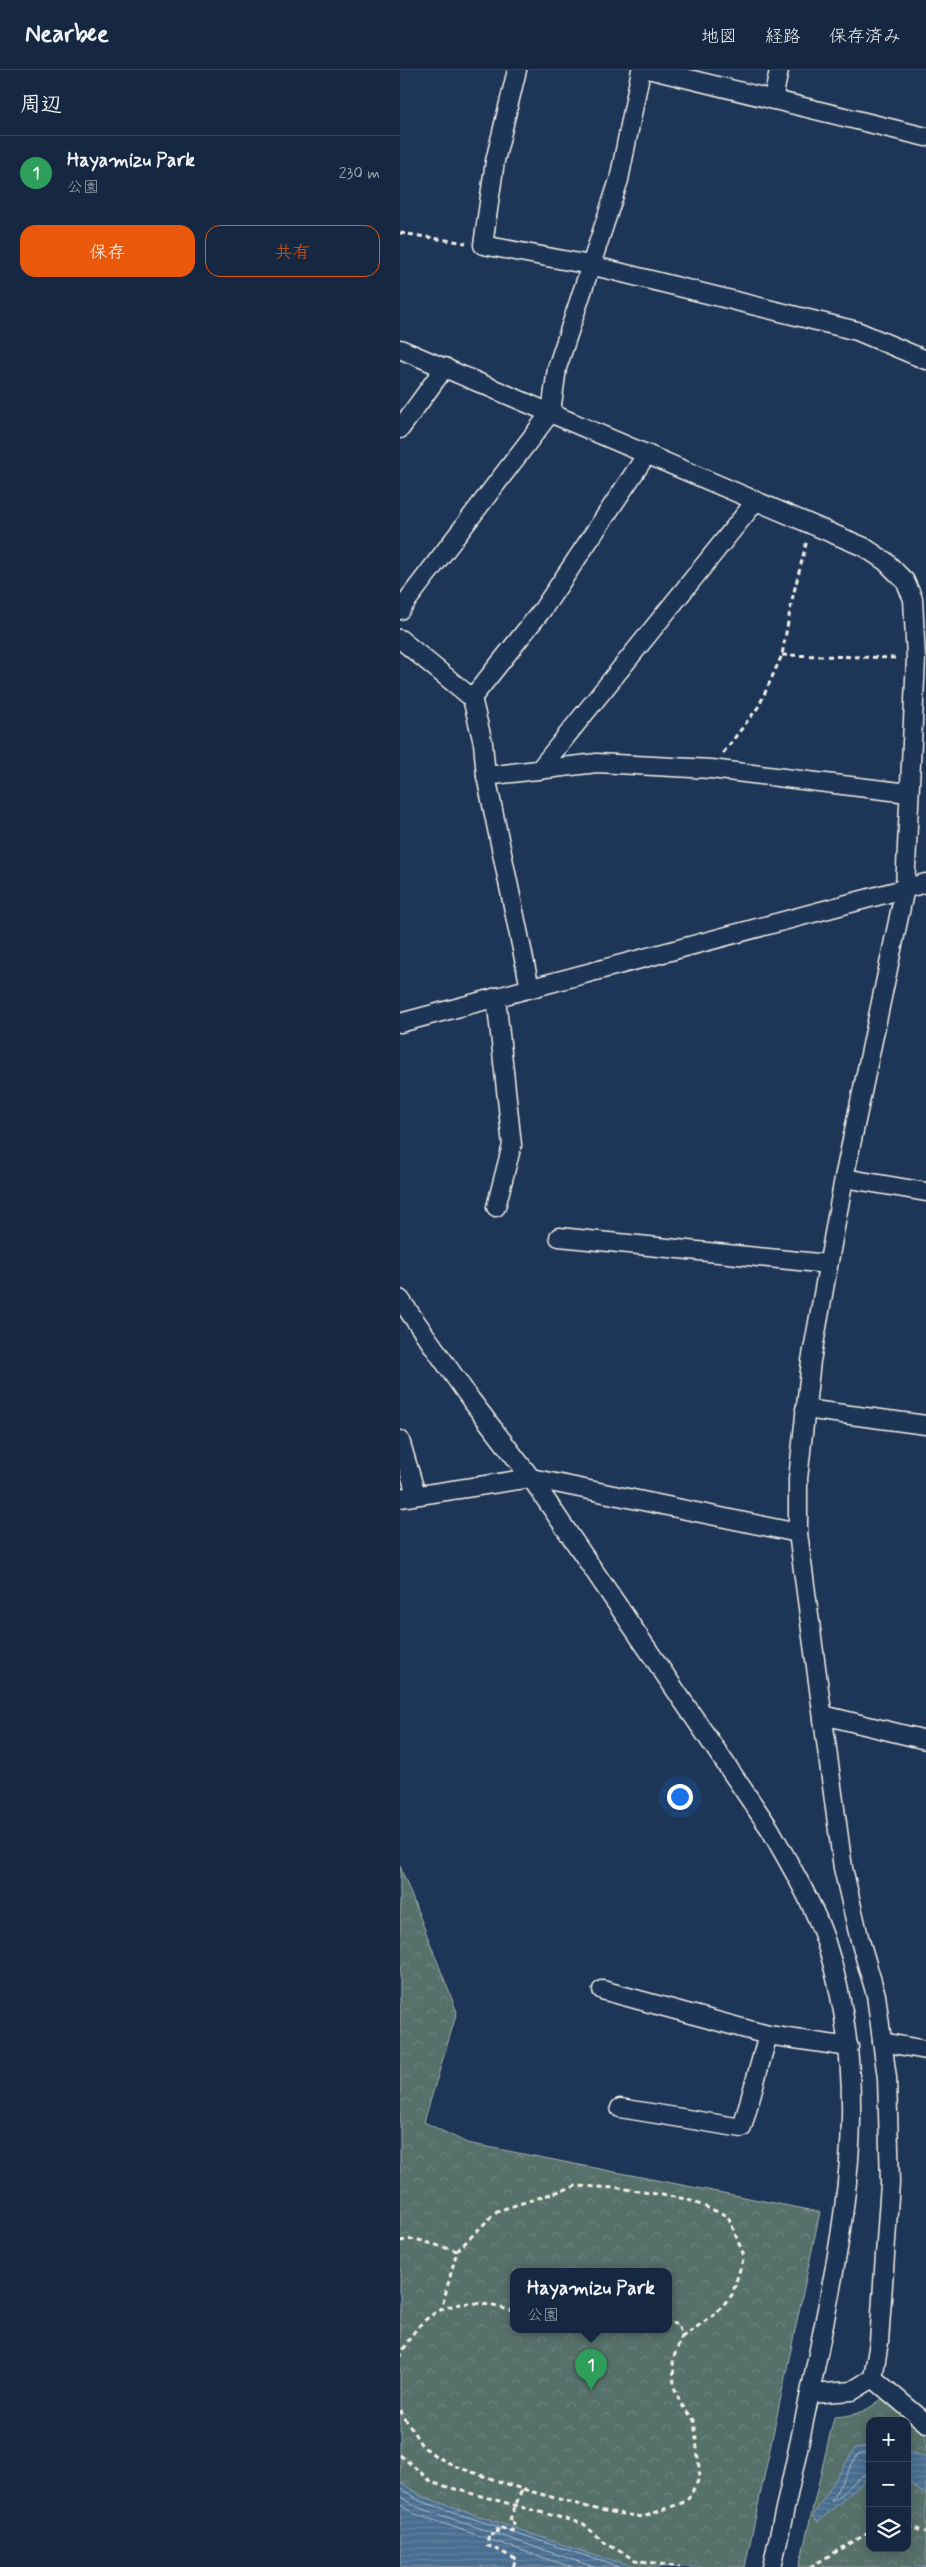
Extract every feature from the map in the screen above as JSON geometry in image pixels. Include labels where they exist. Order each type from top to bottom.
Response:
[{"type":"street","points":[[517,70],[495,161],[483,245],[590,265],[857,331],[926,360]]},
{"type":"street","points":[[400,610],[551,412],[557,368],[619,180],[641,70]]},
{"type":"street","points":[[652,70],[926,137]]},
{"type":"street","points":[[773,100],[779,70]]},
{"type":"street","points":[[400,350],[551,412],[755,502],[864,547],[886,561],[905,582],[913,599],[916,658],[908,793],[905,888],[844,1178],[828,1264],[811,1361],[798,1479],[798,1533],[843,1868],[859,1937],[876,1995],[890,2118],[890,2183],[880,2342],[873,2378],[852,2391],[810,2394]]},
{"type":"street","points":[[400,429],[445,367]]},
{"type":"street","points":[[472,698],[543,609],[647,454]]},
{"type":"street","points":[[539,770],[755,502]]},
{"type":"street","points":[[400,639],[472,698],[483,744],[486,776],[530,988]]},
{"type":"street","points":[[486,776],[596,763],[711,769],[908,793]]},
{"type":"street","points":[[400,1023],[926,883]]},
{"type":"street","points":[[496,997],[512,1145],[496,1207]]},
{"type":"street","points":[[844,1178],[926,1192]]},
{"type":"street","points":[[559,1237],[828,1264]]},
{"type":"street","points":[[400,1299],[470,1400],[531,1478],[770,1829],[800,1884],[824,1938],[838,1991],[849,2047],[852,2106],[847,2194],[837,2260],[772,2567]]},
{"type":"street","points":[[805,1410],[926,1425]]},
{"type":"street","points":[[400,1440],[408,1496],[531,1478],[798,1533]]},
{"type":"street","points":[[823,1715],[926,1740]]},
{"type":"street","points":[[602,1990],[768,2035],[849,2047]]},
{"type":"street","points":[[620,2108],[742,2128],[768,2035]]},
{"type":"street","points":[[882,2042],[926,2050]]},
{"type":"street","points":[[873,2378],[926,2423]]},
{"type":"path","points":[[400,233],[483,245]]},
{"type":"path","points":[[711,769],[759,706],[782,655],[792,600],[811,524]]},
{"type":"path","points":[[782,655],[916,658]]},
{"type":"path","points":[[400,2410],[422,2446],[437,2457],[457,2468],[522,2489],[599,2510],[643,2517],[687,2501],[700,2477],[694,2420],[681,2404],[674,2387],[673,2359],[682,2337],[714,2315],[732,2295],[744,2256],[728,2216],[686,2199],[620,2188],[576,2186],[497,2211],[457,2251],[441,2310]]},
{"type":"path","points":[[400,2241],[415,2239],[457,2251]]},
{"type":"path","points":[[400,2358],[408,2337],[419,2323],[441,2310],[473,2303],[510,2310]]},
{"type":"path","points":[[672,2323],[678,2324],[682,2337]]},
{"type":"path","points":[[400,2455],[433,2483],[584,2524],[602,2541],[635,2560],[680,2567]]},
{"type":"path","points":[[513,2567],[516,2559],[486,2546],[488,2534],[497,2535],[498,2527],[512,2531],[514,2523],[509,2522],[522,2489]]},
{"type":"path","points":[[911,2527],[926,2532]]},
{"type":"path","points":[[810,2567],[866,2534]]},
{"type":"green space","points":[[400,1866],[457,2012],[424,2122],[467,2143],[820,2212],[745,2567],[400,2567]]},
{"type":"green space","points":[[886,2395],[926,2428],[926,2567],[799,2567],[834,2417],[849,2415],[868,2408]]},
{"type":"water","points":[[866,2447],[866,2480],[818,2522],[813,2516],[855,2448]]},
{"type":"water","points":[[911,2452],[926,2457],[926,2495],[911,2484]]},
{"type":"water","points":[[400,2482],[421,2496],[599,2557],[639,2567],[400,2567]]},
{"type":"place","name":"Hayamizu Park","points":[[591,2390]]}]
